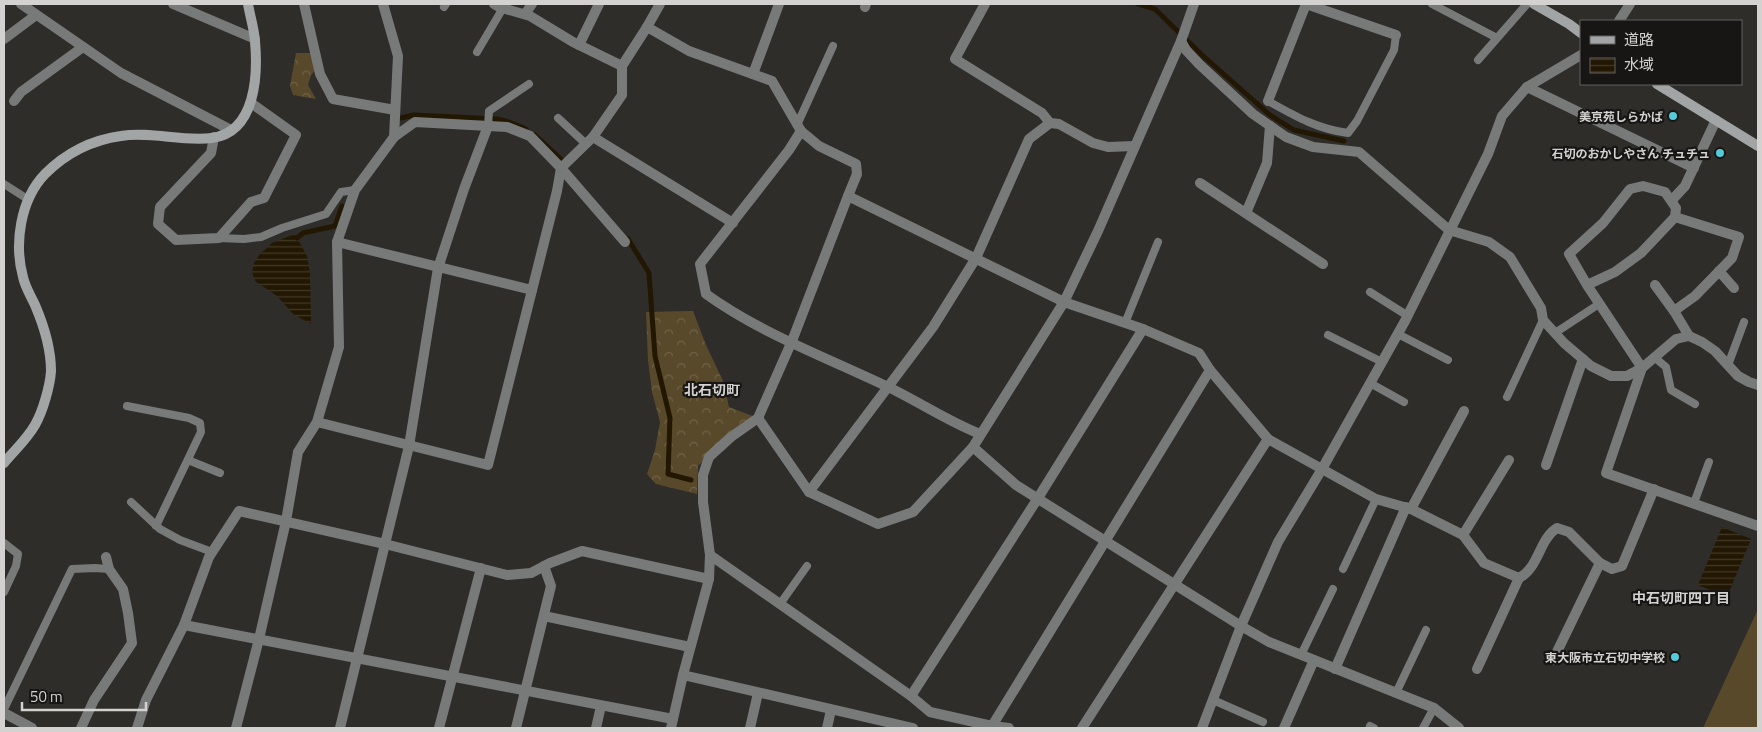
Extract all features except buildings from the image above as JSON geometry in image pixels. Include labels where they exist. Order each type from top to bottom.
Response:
[{"type":"street","points":[[21,4],[121,73],[231,130]]},
{"type":"street","points":[[173,4],[255,39]]},
{"type":"street","points":[[4,462],[36,424],[48,392],[51,371],[49,348],[42,322],[23,278],[19,255],[19,235],[26,206],[35,188],[46,174],[75,151],[98,140],[124,135],[214,138],[231,130],[244,117],[251,103],[256,61],[255,39],[248,4]]},
{"type":"street","points":[[304,4],[320,74],[334,99],[395,110]]},
{"type":"street","points":[[383,4],[398,56],[394,137]]},
{"type":"street","points":[[525,14],[532,4]]},
{"type":"street","points":[[579,45],[599,4]]},
{"type":"street","points":[[317,422],[488,465],[557,191],[561,168],[590,140],[622,94],[622,66],[660,4]]},
{"type":"street","points":[[754,74],[779,4]]},
{"type":"street","points":[[985,4],[955,59],[1042,114],[1050,123],[1059,124],[1093,143],[1108,147],[1134,146]]},
{"type":"street","points":[[758,418],[809,492],[878,524],[913,512],[973,447],[1064,302],[1098,232],[1181,41],[1194,4]]},
{"type":"street","points":[[1268,101],[1306,4],[1396,35]]},
{"type":"street","points":[[1534,4],[1580,32]]},
{"type":"street","points":[[1620,20],[1630,4]]},
{"type":"street","points":[[499,6],[530,16],[579,45],[622,66]]},
{"type":"street","points":[[4,38],[36,15]]},
{"type":"street","points":[[184,625],[525,690],[601,706],[672,724],[708,578],[710,555],[703,502],[702,475],[709,458],[731,437],[758,418],[792,342],[857,174],[856,164],[819,146],[799,128],[772,81],[689,51],[647,27]]},
{"type":"street","points":[[1181,41],[1186,50],[1199,64],[1253,114],[1286,137],[1313,147],[1359,152],[1449,230],[1489,242],[1510,257],[1541,308],[1543,320],[1564,343],[1591,366],[1611,376],[1627,376],[1642,368],[1676,339],[1689,336]]},
{"type":"street","points":[[14,101],[21,92],[83,47]]},
{"type":"street","points":[[1202,728],[1241,626],[1278,542],[1322,469],[1408,316],[1488,154],[1502,116],[1527,87],[1580,56]]},
{"type":"street","points":[[1659,85],[1758,146]]},
{"type":"street","points":[[1527,87],[1694,168]]},
{"type":"street","points":[[214,138],[210,153],[160,207],[158,224],[176,240],[219,238],[250,202],[264,198],[296,135],[251,103]]},
{"type":"street","points":[[1672,200],[1685,186],[1716,120]]},
{"type":"street","points":[[236,728],[260,639],[286,522],[298,452],[317,422],[339,347],[337,242],[355,190],[394,137],[415,122],[507,127],[530,136],[561,168],[625,242]]},
{"type":"street","points":[[809,492],[933,327],[976,258],[1029,139],[1050,123]]},
{"type":"street","points":[[340,728],[409,446],[438,268],[464,189],[488,126]]},
{"type":"street","points":[[1246,214],[1267,163],[1270,126]]},
{"type":"street","points":[[799,128],[790,150],[700,264],[706,294],[731,312],[888,387],[963,427],[980,434]]},
{"type":"street","points":[[590,140],[733,223]]},
{"type":"street","points":[[1200,184],[1323,264]]},
{"type":"street","points":[[1587,286],[1615,272],[1641,253],[1675,217],[1676,208],[1665,192],[1643,186],[1630,188],[1603,223],[1569,254],[1587,286],[1642,368]]},
{"type":"street","points":[[848,196],[1064,302],[1143,329],[1199,353],[1210,370],[1268,439],[1376,499],[1408,508],[1463,534],[1484,563],[1520,578]]},
{"type":"street","points":[[1674,311],[1695,296],[1732,258],[1739,237],[1675,217]]},
{"type":"street","points":[[337,242],[532,290]]},
{"type":"street","points":[[1719,271],[1734,288]]},
{"type":"street","points":[[1655,285],[1689,336],[1715,351],[1738,376],[1758,385]]},
{"type":"street","points":[[911,696],[1038,498],[1143,329]]},
{"type":"street","points":[[1546,465],[1583,359]]},
{"type":"street","points":[[1642,368],[1606,473],[1758,526]]},
{"type":"street","points":[[991,727],[1210,370]]},
{"type":"street","points":[[1335,668],[1408,508],[1464,411]]},
{"type":"street","points":[[1082,728],[1268,439]]},
{"type":"street","points":[[973,447],[1016,485],[1241,626],[1269,642],[1434,708],[1459,728]]},
{"type":"street","points":[[1463,534],[1509,460]]},
{"type":"street","points":[[1477,669],[1520,578],[1528,574],[1550,532],[1558,528],[1569,532],[1600,563],[1612,569],[1622,566],[1654,489]]},
{"type":"street","points":[[137,728],[146,700],[184,625],[212,552],[239,511],[385,544],[507,575],[532,573],[544,566],[582,552],[708,578]]},
{"type":"street","points":[[710,555],[911,696],[930,712],[991,727],[1009,728]]},
{"type":"street","points":[[81,728],[94,700],[132,643],[123,589],[109,569],[106,557]]},
{"type":"street","points":[[1553,660],[1600,563]]},
{"type":"street","points":[[516,728],[551,586],[544,566]]},
{"type":"street","points":[[439,728],[481,568]]},
{"type":"street","points":[[544,616],[690,647]]},
{"type":"street","points":[[1284,728],[1314,660]]},
{"type":"street","points":[[683,675],[905,728]]},
{"type":"street","points":[[750,728],[758,693]]},
{"type":"street","points":[[596,728],[601,706]]},
{"type":"street","points":[[827,728],[831,710]]},
{"type":"street","points":[[4,713],[32,728]]},
{"type":"lane","points":[[1432,4],[1497,38]]},
{"type":"lane","points":[[1478,60],[1527,4]]},
{"type":"lane","points":[[477,52],[499,6]]},
{"type":"lane","points":[[1268,101],[1306,122],[1331,131],[1348,133],[1357,121],[1394,50],[1396,35]]},
{"type":"lane","points":[[799,128],[832,46]]},
{"type":"lane","points":[[488,126],[489,112],[529,84]]},
{"type":"lane","points":[[558,118],[590,140]]},
{"type":"lane","points":[[4,184],[29,200]]},
{"type":"lane","points":[[219,238],[244,239],[261,237],[326,214],[341,192],[355,190]]},
{"type":"lane","points":[[1125,323],[1158,242]]},
{"type":"lane","points":[[1370,292],[1408,316]]},
{"type":"lane","points":[[1555,333],[1600,304]]},
{"type":"lane","points":[[1507,397],[1543,320]]},
{"type":"lane","points":[[1728,365],[1744,322]]},
{"type":"lane","points":[[1398,334],[1448,360]]},
{"type":"lane","points":[[1328,335],[1382,362]]},
{"type":"lane","points":[[1654,357],[1666,367],[1671,390],[1695,404]]},
{"type":"lane","points":[[1370,383],[1404,402]]},
{"type":"lane","points":[[127,406],[189,418],[200,424],[202,432],[156,526]]},
{"type":"lane","points":[[188,460],[220,473]]},
{"type":"lane","points":[[1694,503],[1709,462]]},
{"type":"lane","points":[[1343,568],[1376,499]]},
{"type":"lane","points":[[131,502],[156,526],[180,540],[212,552]]},
{"type":"lane","points":[[4,543],[18,554],[16,566],[4,592]]},
{"type":"lane","points":[[780,604],[807,566]]},
{"type":"lane","points":[[4,709],[72,569],[109,569]]},
{"type":"lane","points":[[1301,655],[1333,589]]},
{"type":"lane","points":[[1396,693],[1426,630]]},
{"type":"lane","points":[[1213,700],[1263,722]]},
{"type":"lane","points":[[1423,728],[1434,708]]},
{"type":"green space","points":[[296,53],[312,53],[316,69],[311,75],[308,85],[316,99],[293,95],[290,86]]},
{"type":"green space","points":[[693,311],[723,381],[729,407],[755,417],[723,440],[698,466],[697,494],[656,484],[647,474],[655,450],[660,422],[652,392],[648,360],[646,312]]},
{"type":"green space","points":[[1758,609],[1758,728],[1703,728]]},
{"type":"water","points":[[295,234],[307,256],[310,273],[311,324],[293,314],[277,296],[255,281],[252,272],[254,263],[259,255],[272,243]]},
{"type":"water","points":[[1722,527],[1751,539],[1727,597],[1698,585]]},
{"type":"waterway","points":[[1138,4],[1155,9],[1201,54],[1270,115],[1294,130],[1344,141]]},
{"type":"waterway","points":[[401,118],[414,115],[497,119],[526,129]]},
{"type":"waterway","points":[[535,135],[562,160]]},
{"type":"waterway","points":[[297,238],[303,233],[335,226],[342,206]]},
{"type":"waterway","points":[[628,239],[649,273],[655,356],[670,418],[668,474],[691,480]]},
{"type":"place","name":"美京苑しらかば","points":[[1673,116]]},
{"type":"place","name":"石切のおかしやさん チュチュ","points":[[1720,153]]},
{"type":"place","name":"東大阪市立石切中学校","points":[[1675,657]]},
{"type":"district","name":"北石切町","points":[[712,389]]},
{"type":"district","name":"中石切町四丁目","points":[[1681,597]]}]
